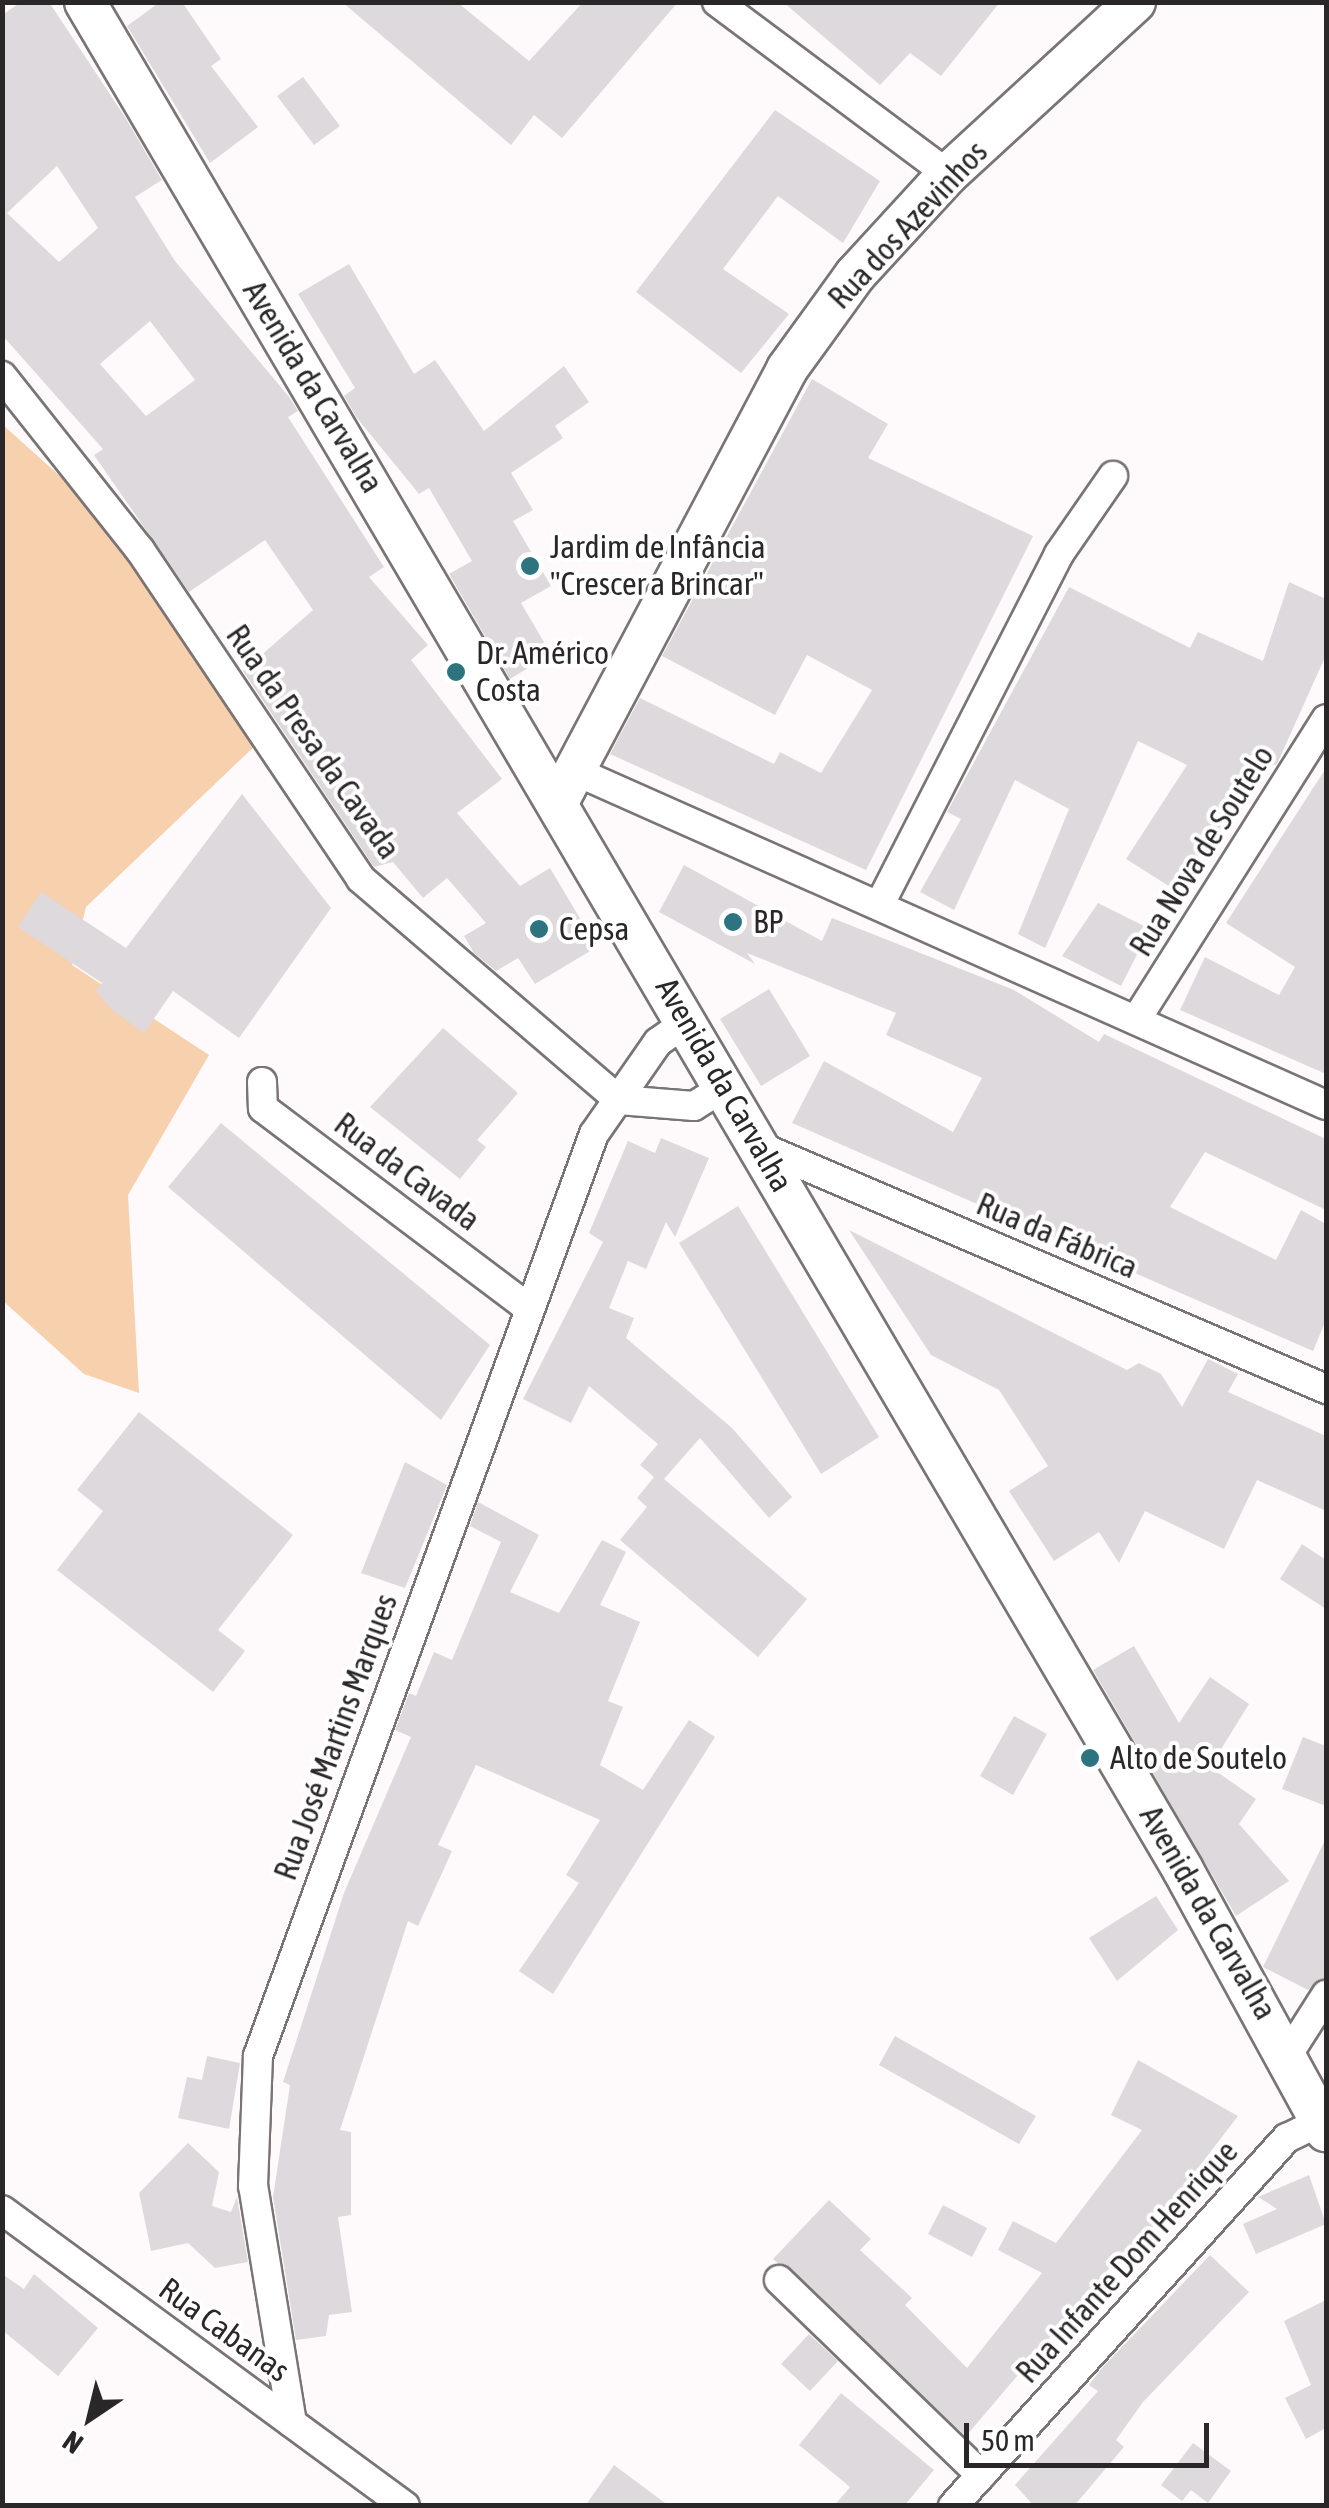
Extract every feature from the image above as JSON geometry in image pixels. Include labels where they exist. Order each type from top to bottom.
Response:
[{"type":"street","name":"Avenida da Carvalha","points":[[85,2],[567,787],[687,1022],[1289,2053],[1324,2126]]},
{"type":"street","points":[[717,2],[948,174]]},
{"type":"street","name":"Rua dos Azevinhos","points":[[567,787],[787,368],[855,275],[948,174],[1135,2]]},
{"type":"street","name":"Rua da Presa da Cavada","points":[[2,376],[140,550],[361,879],[618,1100]]},
{"type":"street","points":[[880,904],[1058,554],[1113,476]]},
{"type":"street","name":"Rua Nova de Soutelo","points":[[1136,1020],[1326,718]]},
{"type":"street","points":[[567,787],[880,904],[1326,1105]]},
{"type":"street","points":[[618,1100],[658,1042],[687,1022]]},
{"type":"street","name":"Rua da Cavada","points":[[262,1082],[264,1108],[528,1308]]},
{"type":"street","points":[[618,1100],[694,1106],[725,1087]]},
{"type":"street","name":"Rua José Martins Marques","points":[[292,2423],[253,2186],[258,2056],[528,1308],[594,1134],[618,1100]]},
{"type":"street","name":"Rua da Fábrica","points":[[761,1147],[1326,1389]]},
{"type":"street","points":[[1289,2053],[1326,1995]]},
{"type":"street","name":"Rua Infante Dom Henrique","points":[[953,2506],[1287,2138],[1324,2126]]},
{"type":"street","name":"Rua Cabanas","points":[[2,2210],[405,2506]]},
{"type":"street","points":[[779,2280],[981,2475]]},
{"type":"shaded area","points":[[3,425],[100,512],[261,740],[86,907],[72,965],[209,1055],[128,1195],[139,1393],[84,1374],[3,1301]]},
{"type":"building","points":[[21,2],[49,2],[125,117],[162,180],[135,197],[175,261],[290,398],[298,411],[288,417],[384,567],[369,577],[428,645],[411,660],[502,779],[457,813],[520,886],[550,868],[597,947],[535,984],[518,958],[496,971],[474,953],[464,936],[486,923],[447,878],[423,898],[393,862],[374,867],[243,671],[313,610],[265,540],[189,592],[94,455],[103,449],[2,335],[2,15]],"holes":[[[57,166],[98,228],[59,262],[7,213]],[[150,321],[195,380],[146,416],[100,364]]]},
{"type":"building","points":[[160,2],[182,2],[221,59],[211,66],[258,127],[210,163],[127,26]]},
{"type":"building","points":[[342,2],[457,2],[529,61],[583,2],[678,2],[562,138],[534,115],[511,145]]},
{"type":"building","points":[[783,2],[1000,2],[941,76],[910,53],[880,85]]},
{"type":"building","points":[[303,77],[340,126],[314,145],[277,96]]},
{"type":"building","points":[[775,110],[880,181],[843,243],[778,196],[723,269],[789,314],[741,373],[636,292]]},
{"type":"building","points":[[349,264],[414,374],[435,360],[484,431],[564,366],[589,402],[555,426],[563,438],[511,473],[533,510],[513,521],[551,586],[521,603],[551,654],[510,679],[449,574],[472,561],[429,488],[419,494],[357,418],[344,396],[355,388],[298,294]]},
{"type":"building","points":[[812,379],[888,424],[868,458],[1033,536],[866,870],[610,754],[640,698],[774,764],[780,752],[821,773],[872,690],[807,655],[775,715],[662,656]]},
{"type":"building","points":[[1289,582],[1326,599],[1326,655],[1277,764],[1266,767],[1183,895],[1126,859],[1187,765],[1138,741],[1045,948],[1018,934],[1069,809],[1015,780],[954,910],[920,892],[961,819],[947,812],[1069,587],[1190,648],[1198,632],[1263,661]]},
{"type":"building","points":[[1326,768],[1326,1074],[1180,1010],[1205,957],[1279,995],[1295,967],[1226,923]]},
{"type":"building","points":[[242,794],[331,908],[239,1038],[173,991],[144,1033],[112,1010],[96,991],[102,983],[18,927],[41,892],[126,948]]},
{"type":"building","points":[[684,865],[822,941],[832,918],[1014,990],[1099,1042],[1104,1034],[1326,1139],[1326,1210],[1205,1152],[1170,1207],[1276,1260],[1301,1210],[1326,1224],[1326,1320],[1313,1351],[792,1123],[824,1061],[953,1132],[982,1078],[886,1035],[896,1013],[747,953],[755,964],[659,912]]},
{"type":"building","points":[[1098,903],[1150,929],[1121,986],[1062,956]]},
{"type":"building","points":[[769,989],[810,1056],[761,1086],[720,1019]]},
{"type":"building","points":[[443,1028],[518,1093],[477,1140],[486,1147],[460,1179],[370,1107]]},
{"type":"building","points":[[221,1123],[490,1345],[441,1420],[168,1187]]},
{"type":"building","points":[[661,1138],[709,1158],[675,1237],[666,1222],[646,1269],[628,1261],[609,1308],[634,1318],[626,1338],[732,1428],[792,1497],[769,1518],[700,1438],[664,1479],[807,1599],[758,1657],[620,1540],[647,1507],[637,1498],[654,1477],[640,1465],[658,1444],[589,1386],[571,1423],[523,1399],[603,1242],[589,1233],[628,1141],[655,1153]]},
{"type":"building","points":[[738,1206],[879,1437],[821,1474],[679,1243]]},
{"type":"building","points":[[849,1230],[1127,1370],[1139,1363],[1161,1374],[1182,1407],[1208,1359],[1238,1374],[1228,1392],[1326,1436],[1326,1511],[1257,1480],[1224,1549],[1145,1511],[1119,1563],[1099,1532],[1054,1561],[1009,1491],[1048,1466],[999,1390],[931,1355]]},
{"type":"building","points":[[139,1412],[293,1535],[218,1630],[245,1651],[213,1692],[57,1570],[103,1511],[77,1490]]},
{"type":"building","points":[[405,1462],[447,1485],[405,1588],[361,1573]]},
{"type":"building","points":[[478,1502],[539,1535],[510,1592],[559,1613],[602,1540],[626,1552],[600,1605],[640,1622],[608,1701],[623,1707],[600,1765],[643,1790],[689,1720],[715,1737],[553,1994],[519,1971],[579,1883],[566,1875],[600,1820],[476,1765],[438,1845],[452,1851],[418,1926],[408,1921],[340,2130],[351,2132],[351,2215],[338,2217],[352,2312],[329,2315],[326,2336],[296,2340],[273,2197],[290,2085],[283,2082],[344,1893],[411,1737],[395,1730],[409,1693],[416,1696],[434,1652],[452,1660],[501,1542],[470,1526]]},
{"type":"building","points":[[1302,1544],[1326,1560],[1326,1609],[1280,1579]]},
{"type":"building","points":[[1134,1646],[1179,1723],[1210,1677],[1249,1704],[1210,1767],[1256,1799],[1239,1824],[1289,1881],[1236,1916],[1093,1670]]},
{"type":"building","points":[[1014,1716],[1047,1734],[1013,1795],[980,1776]]},
{"type":"building","points":[[1303,1737],[1326,1746],[1326,1806],[1282,1789]]},
{"type":"building","points":[[1326,1838],[1326,1978],[1308,1990],[1263,1967]]},
{"type":"building","points":[[1156,1896],[1178,1930],[1117,1981],[1089,1938]]},
{"type":"building","points":[[895,2036],[1036,2116],[1019,2144],[879,2065]]},
{"type":"building","points":[[207,2056],[240,2063],[229,2129],[178,2118],[187,2077],[202,2080]]},
{"type":"building","points":[[1138,2060],[1238,2116],[1118,2272],[1110,2267],[966,2436],[773,2259],[829,2200],[871,2239],[860,2250],[912,2298],[905,2305],[967,2368],[1042,2273],[998,2250],[1013,2221],[1056,2243],[1142,2130],[1111,2115]]},
{"type":"building","points":[[188,2143],[219,2172],[212,2206],[231,2212],[237,2197],[248,2262],[215,2268],[188,2243],[151,2251],[139,2193]]},
{"type":"building","points":[[1309,2175],[1326,2224],[1256,2254],[1243,2224],[1277,2209],[1258,2197]]},
{"type":"building","points":[[943,2205],[987,2228],[972,2257],[928,2234]]},
{"type":"building","points":[[1210,2255],[1249,2292],[1143,2402],[1116,2440],[1124,2447],[1074,2506],[1034,2506],[1015,2485],[1098,2391],[1089,2385],[1101,2369]]},
{"type":"building","points":[[2,2274],[24,2289],[34,2274],[98,2328],[58,2376],[2,2330]]},
{"type":"building","points":[[1326,2300],[1326,2428],[1306,2439],[1285,2398],[1311,2385],[1284,2321]]},
{"type":"building","points":[[809,2334],[838,2361],[810,2391],[781,2364]]},
{"type":"building","points":[[841,2393],[934,2470],[904,2506],[834,2506],[850,2487],[799,2445]]},
{"type":"building","points":[[1193,2443],[1231,2471],[1208,2503],[1191,2490],[1182,2501],[1161,2485]]},
{"type":"building","points":[[614,2465],[669,2506],[585,2506]]},
{"type":"place","name":"Jardim de Infância \"Crescer a Brincar\"","points":[[530,566]]},
{"type":"place","name":"Dr. Américo Costa","points":[[456,672]]},
{"type":"place","name":"BP","points":[[733,922]]},
{"type":"place","name":"Cepsa","points":[[539,929]]},
{"type":"place","name":"Alto de Soutelo","points":[[1090,1758]]}]
